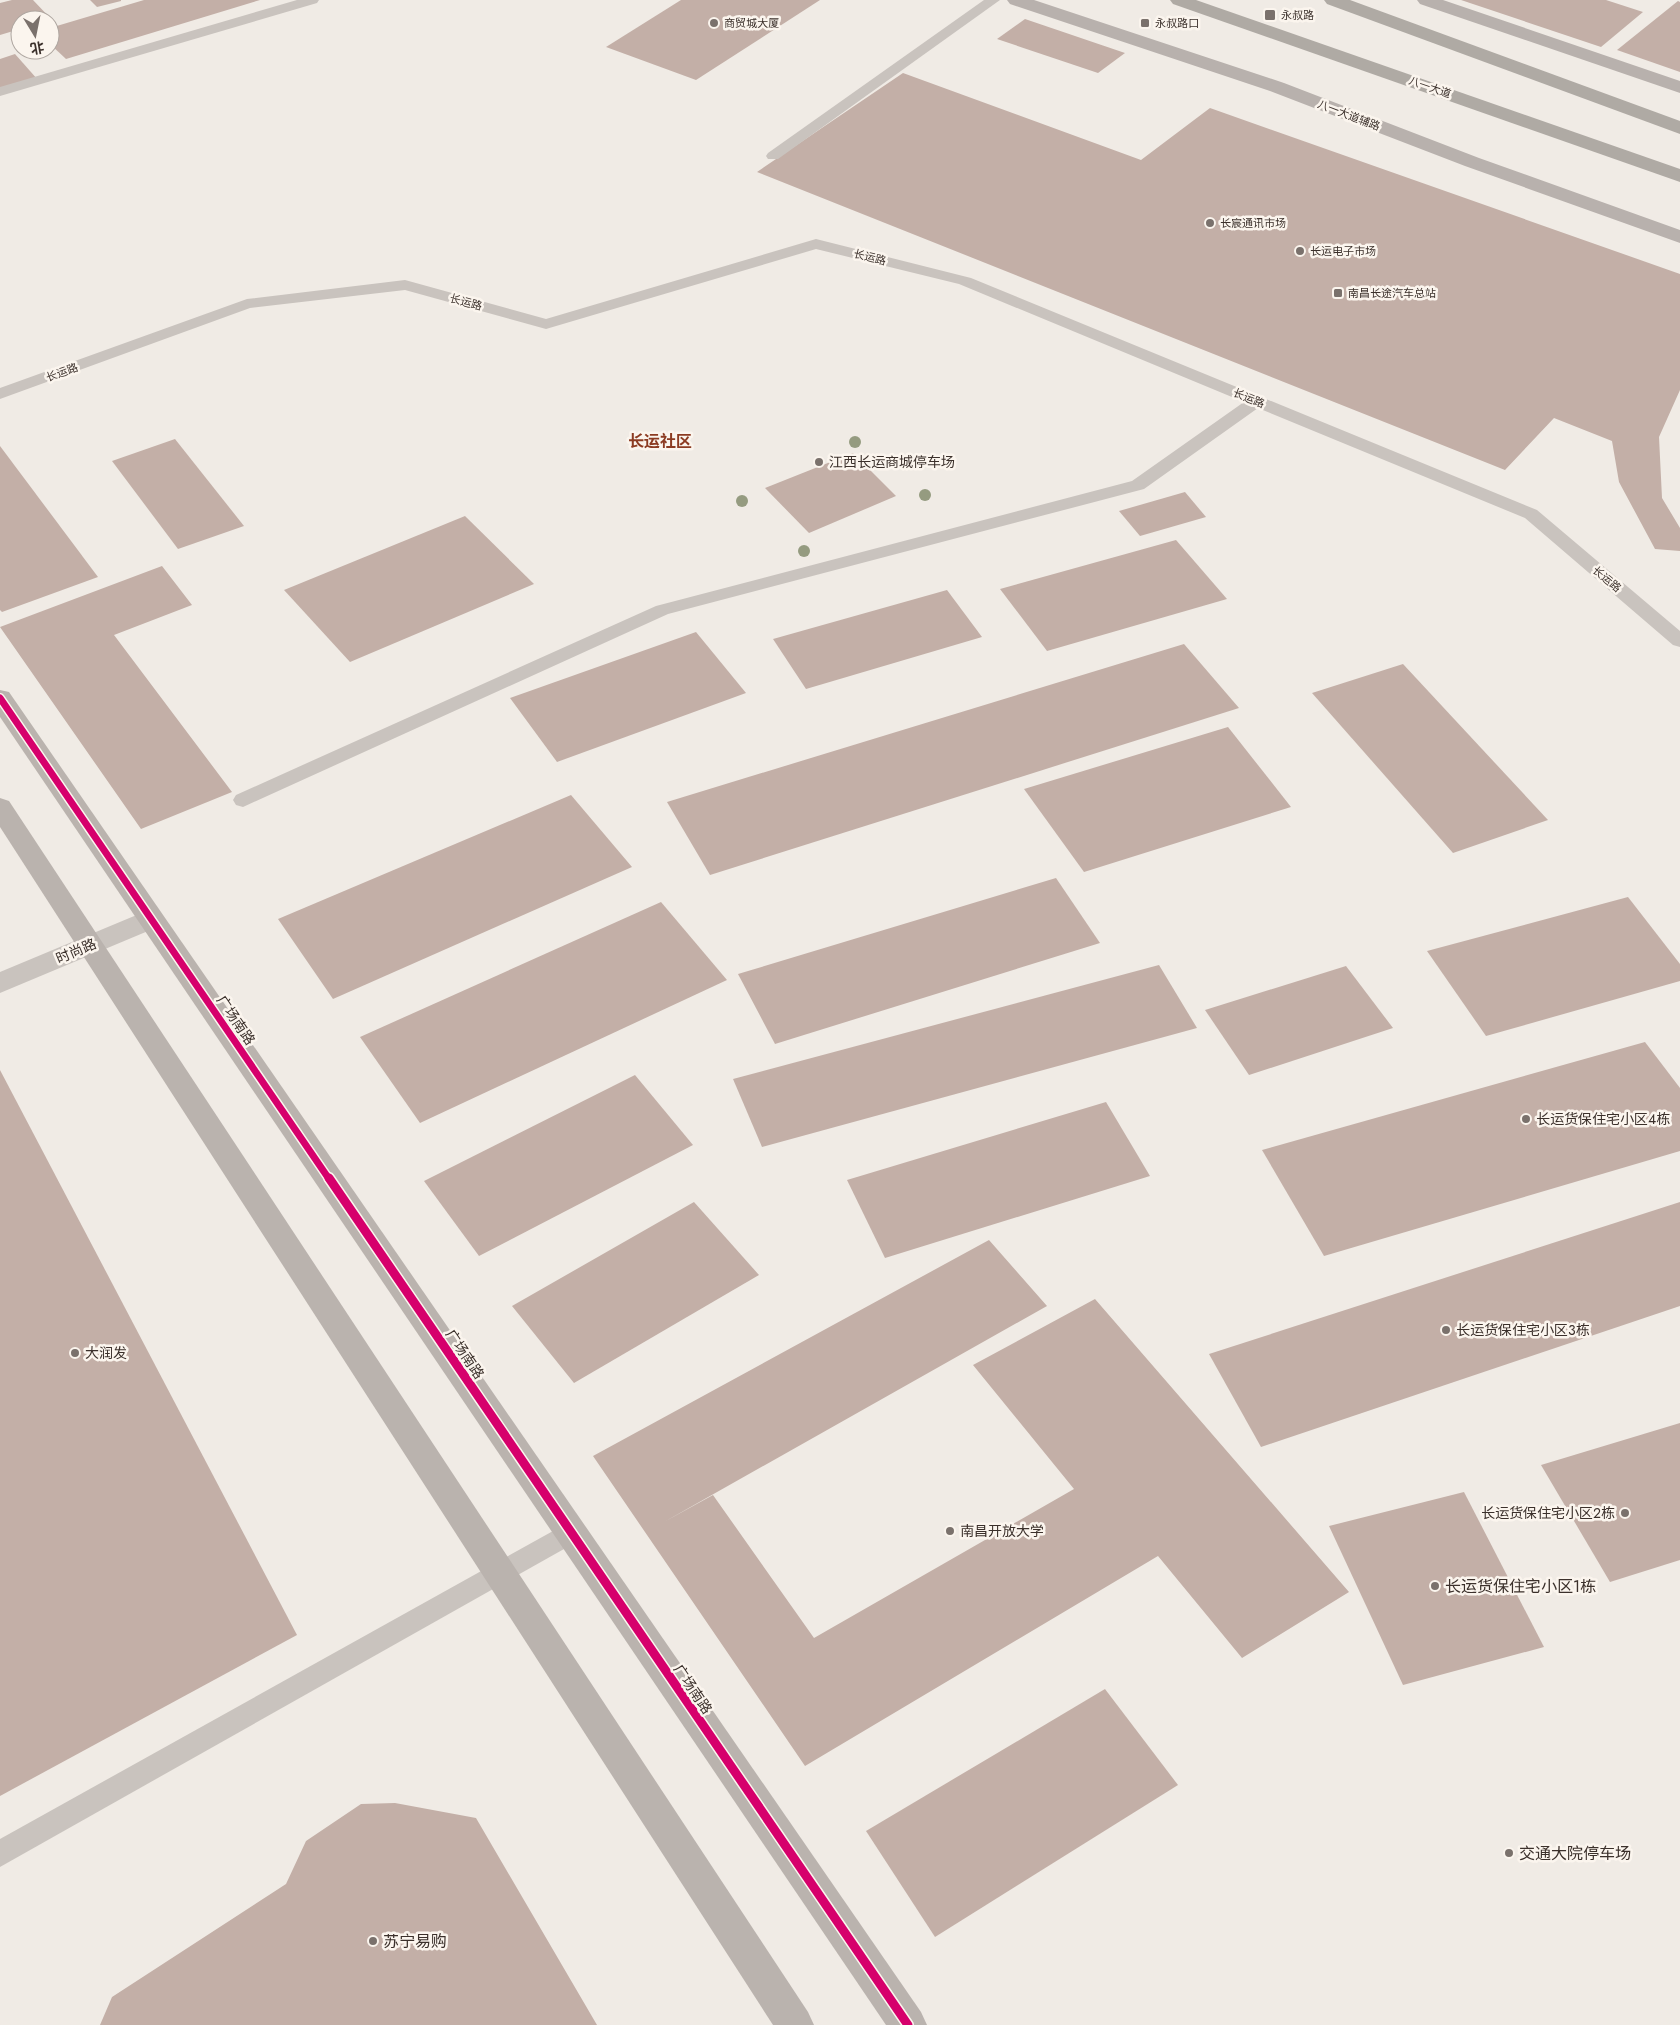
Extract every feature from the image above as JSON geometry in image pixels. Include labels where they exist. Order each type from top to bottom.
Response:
[{"type":"highway","name":"八一大道","points":[[1179,0],[1680,176]]},
{"type":"highway","points":[[1333,0],[1680,128]]},
{"type":"main road","name":"八一大道辅路","points":[[1016,0],[1276,87],[1472,162],[1680,237]]},
{"type":"main road","points":[[1426,0],[1680,87]]},
{"type":"street","name":"广场南路","points":[[0,698],[908,2025]]},
{"type":"street","points":[[0,807],[795,2025]]},
{"type":"street","name":"时尚路","points":[[0,983],[151,919]]},
{"type":"lane","points":[[0,92],[312,0]]},
{"type":"lane","points":[[773,156],[994,0]]},
{"type":"lane","name":"长运路","points":[[0,394],[247,304],[405,285],[546,324],[816,244],[965,281],[1531,514],[1680,641]]},
{"type":"lane","points":[[243,800],[662,610],[1138,485],[1256,401]]},
{"type":"lane","points":[[0,1854],[571,1532]]},
{"type":"building","points":[[12,0],[33,0],[42,10],[10,10],[10,32],[0,35],[0,3]]},
{"type":"building","points":[[90,0],[121,0],[121,1],[97,7]]},
{"type":"building","points":[[144,0],[260,0],[66,59],[60,53],[60,25]]},
{"type":"building","name":"商贸城大厦","points":[[681,0],[820,0],[696,80],[606,47]]},
{"type":"building","points":[[1461,0],[1606,0],[1643,12],[1601,47]]},
{"type":"building","points":[[1678,1],[1680,2],[1680,72],[1617,50]]},
{"type":"building","points":[[1025,19],[1125,53],[1098,73],[997,39]]},
{"type":"building","points":[[10,56],[10,60],[20,60],[38,80],[0,91],[0,59]]},
{"type":"building","name":"长宸通讯市场","points":[[903,73],[1141,160],[1210,108],[1680,274],[1680,390],[1659,437],[1662,498],[1680,528],[1680,551],[1655,549],[1619,482],[1612,441],[1554,418],[1505,470],[757,172]]},
{"type":"building","points":[[175,439],[244,526],[178,549],[112,461]]},
{"type":"building","points":[[0,446],[98,577],[2,612],[0,610]]},
{"type":"building","points":[[853,453],[896,496],[809,533],[765,488]]},
{"type":"building","points":[[1185,492],[1206,517],[1140,536],[1119,511]]},
{"type":"building","points":[[465,516],[534,584],[350,662],[284,590]]},
{"type":"building","points":[[1176,540],[1227,599],[1047,651],[1000,589]]},
{"type":"building","points":[[162,566],[192,605],[114,635],[232,792],[141,829],[0,627]]},
{"type":"building","points":[[947,590],[982,637],[806,689],[773,639]]},
{"type":"building","points":[[696,632],[746,693],[557,762],[510,698]]},
{"type":"building","points":[[1184,644],[1239,708],[710,875],[667,802]]},
{"type":"building","points":[[1403,664],[1548,820],[1453,853],[1312,693]]},
{"type":"building","points":[[1228,727],[1291,807],[1084,872],[1024,789]]},
{"type":"building","points":[[571,795],[632,867],[333,999],[278,919]]},
{"type":"building","points":[[1056,878],[1100,943],[775,1044],[738,974]]},
{"type":"building","points":[[1628,897],[1680,964],[1680,981],[1486,1036],[1427,951]]},
{"type":"building","points":[[661,902],[727,980],[420,1123],[360,1037]]},
{"type":"building","points":[[1159,965],[1197,1028],[762,1147],[733,1079]]},
{"type":"building","points":[[1346,966],[1393,1028],[1249,1075],[1205,1010]]},
{"type":"building","name":"长运货保住宅小区4栋","points":[[1645,1042],[1680,1088],[1680,1151],[1324,1256],[1262,1150]]},
{"type":"building","name":"大润发","points":[[0,1070],[297,1635],[0,1796]]},
{"type":"building","points":[[635,1075],[693,1145],[479,1256],[424,1181]]},
{"type":"building","points":[[1106,1102],[1150,1176],[885,1258],[847,1180]]},
{"type":"building","points":[[694,1202],[759,1275],[574,1383],[512,1306]]},
{"type":"building","name":"长运货保住宅小区3栋","points":[[1680,1202],[1680,1306],[1261,1447],[1209,1354]]},
{"type":"building","points":[[989,1240],[1047,1306],[664,1522],[713,1495],[814,1638],[1074,1489],[973,1365],[1095,1299],[1349,1592],[1242,1658],[1158,1556],[805,1766],[593,1456]]},
{"type":"building","name":"长运货保住宅小区2栋","points":[[1680,1423],[1680,1560],[1610,1582],[1541,1465]]},
{"type":"building","name":"长运货保住宅小区1栋","points":[[1464,1492],[1544,1647],[1403,1685],[1329,1526]]},
{"type":"building","points":[[1105,1689],[1178,1785],[935,1937],[866,1831]]},
{"type":"building","name":"苏宁易购","points":[[395,1803],[476,1818],[597,2025],[100,2025],[112,1997],[286,1884],[306,1841],[361,1804]]},
{"type":"cycle path","points":[[0,698],[908,2025]]},
{"type":"place","name":"永叔路","points":[[1270,15]]},
{"type":"place","name":"商贸城大厦","points":[[714,23]]},
{"type":"place","name":"永叔路口","points":[[1145,23]]},
{"type":"place","name":"长宸通讯市场","points":[[1210,223]]},
{"type":"place","name":"长运电子市场","points":[[1300,251]]},
{"type":"place","name":"南昌长途汽车总站","points":[[1338,293]]},
{"type":"place","name":"江西长运商城停车场","points":[[819,462]]},
{"type":"place","name":"长运货保住宅小区4栋","points":[[1526,1119]]},
{"type":"place","name":"长运货保住宅小区3栋","points":[[1446,1330]]},
{"type":"place","name":"大润发","points":[[75,1353]]},
{"type":"place","name":"长运货保住宅小区2栋","points":[[1625,1513]]},
{"type":"place","name":"南昌开放大学","points":[[950,1531]]},
{"type":"place","name":"长运货保住宅小区1栋","points":[[1435,1586]]},
{"type":"place","name":"交通大院停车场","points":[[1509,1853]]},
{"type":"place","name":"苏宁易购","points":[[373,1941]]},
{"type":"district","name":"长运社区","points":[[660,441]]}]
